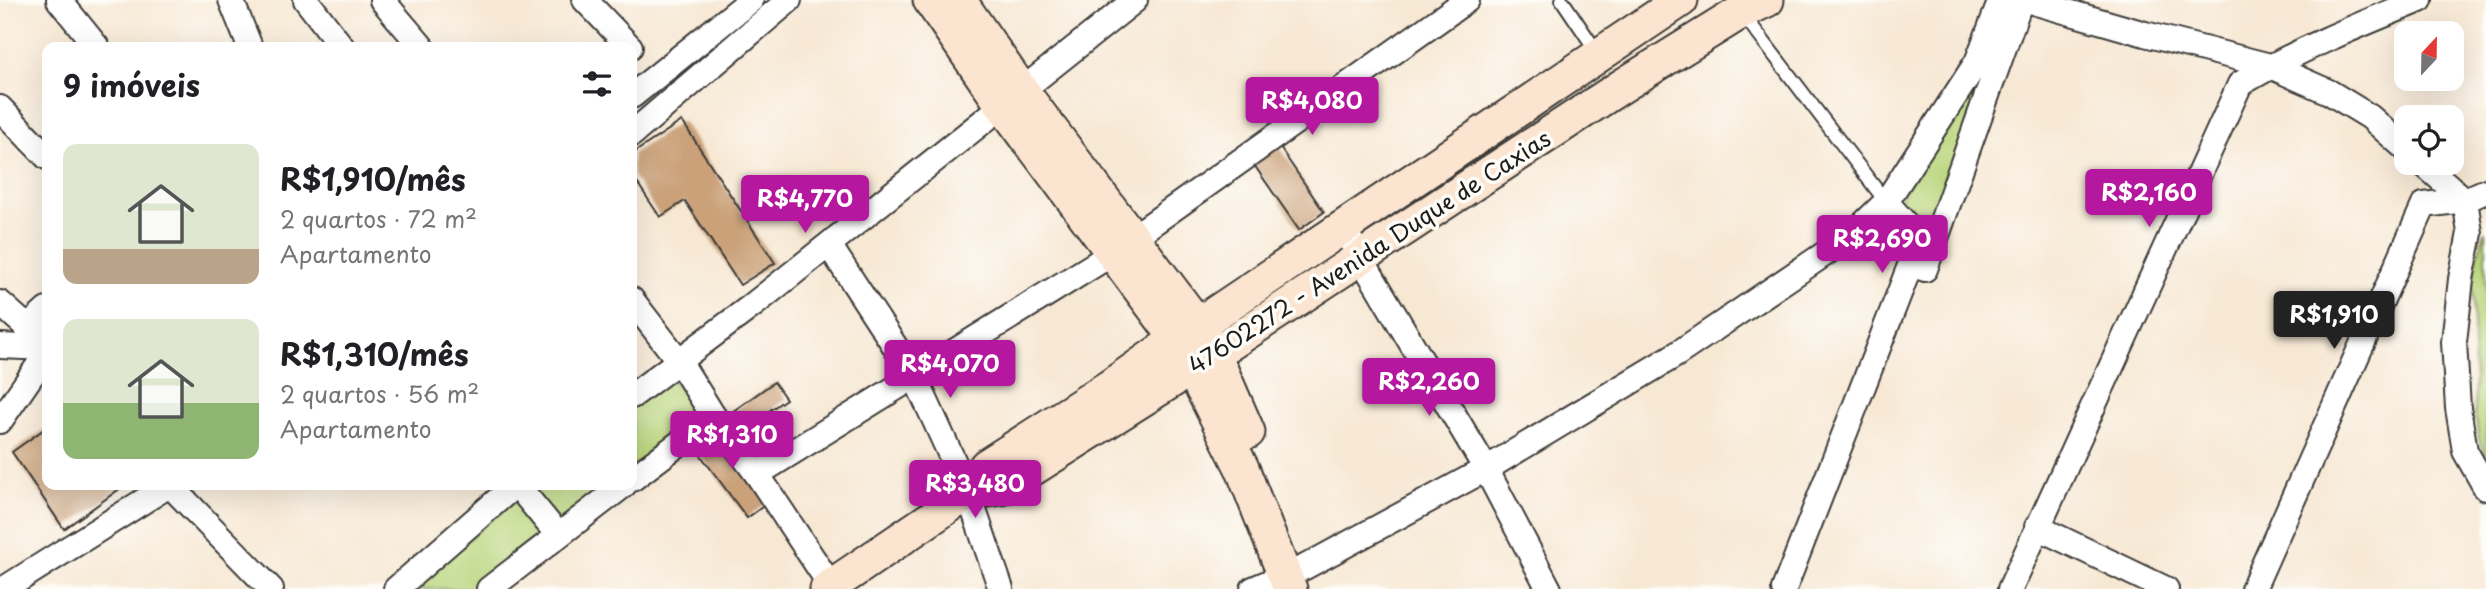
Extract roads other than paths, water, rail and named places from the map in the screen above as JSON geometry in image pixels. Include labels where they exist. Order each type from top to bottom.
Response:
[{"type":"street","points":[[59,0],[93,42]]},
{"type":"street","points":[[232,0],[248,42]]},
{"type":"street","points":[[306,0],[338,42]]},
{"type":"street","points":[[382,0],[418,42]]},
{"type":"street","points":[[585,0],[625,42]]},
{"type":"street","points":[[637,92],[751,0]]},
{"type":"street","points":[[637,130],[789,0]]},
{"type":"street","points":[[637,392],[829,245],[1135,0]]},
{"type":"street","points":[[757,474],[1123,246],[1467,0]]},
{"type":"street","name":"47602272 - Avenida Duque de Caxias","points":[[1196,346],[1343,228],[1681,0]]},
{"type":"street","points":[[1253,589],[1298,580],[1677,354],[1851,236],[1886,202],[1977,62],[2001,0]]},
{"type":"street","points":[[1784,589],[1927,244],[2024,0],[2270,66],[2304,79],[2339,98],[2370,117],[2394,138]]},
{"type":"street","points":[[2010,589],[2240,84],[2270,66],[2420,0]]},
{"type":"street","name":"47602272 - Avenida Duque de Caxias","points":[[829,587],[968,493],[986,466],[1109,387],[1196,346],[1360,257],[1746,4]]},
{"type":"street","points":[[949,7],[1012,99],[1196,346],[1298,580]]},
{"type":"street","points":[[637,54],[657,76]]},
{"type":"street","points":[[0,108],[42,152]]},
{"type":"street","points":[[2442,175],[2476,196]]},
{"type":"street","points":[[2476,196],[2461,279],[2454,342],[2458,408],[2465,451],[2486,488]]},
{"type":"street","points":[[2253,589],[2424,205],[2476,196]]},
{"type":"street","points":[[1886,202],[1927,244]]},
{"type":"street","points":[[1343,228],[1486,469],[1549,589]]},
{"type":"street","points":[[1801,589],[1927,244]]},
{"type":"street","points":[[829,245],[915,377],[968,493],[1001,589]]},
{"type":"street","points":[[0,303],[42,342]]},
{"type":"street","points":[[637,306],[679,361],[713,417],[757,474],[829,587]]},
{"type":"street","points":[[27,328],[42,314]]},
{"type":"street","points":[[0,346],[42,346]]},
{"type":"street","points":[[0,421],[42,360]]},
{"type":"street","points":[[637,475],[713,417]]},
{"type":"street","points":[[4,589],[168,490]]},
{"type":"street","points":[[21,589],[169,490]]},
{"type":"street","points":[[179,490],[271,589]]},
{"type":"street","points":[[396,589],[510,490]]},
{"type":"street","points":[[520,490],[558,535]]},
{"type":"street","points":[[489,589],[617,490]]},
{"type":"street","points":[[2037,527],[2166,589]]},
{"type":"lane","points":[[1562,0],[1599,56]]},
{"type":"lane","points":[[1746,4],[1886,202]]}]
